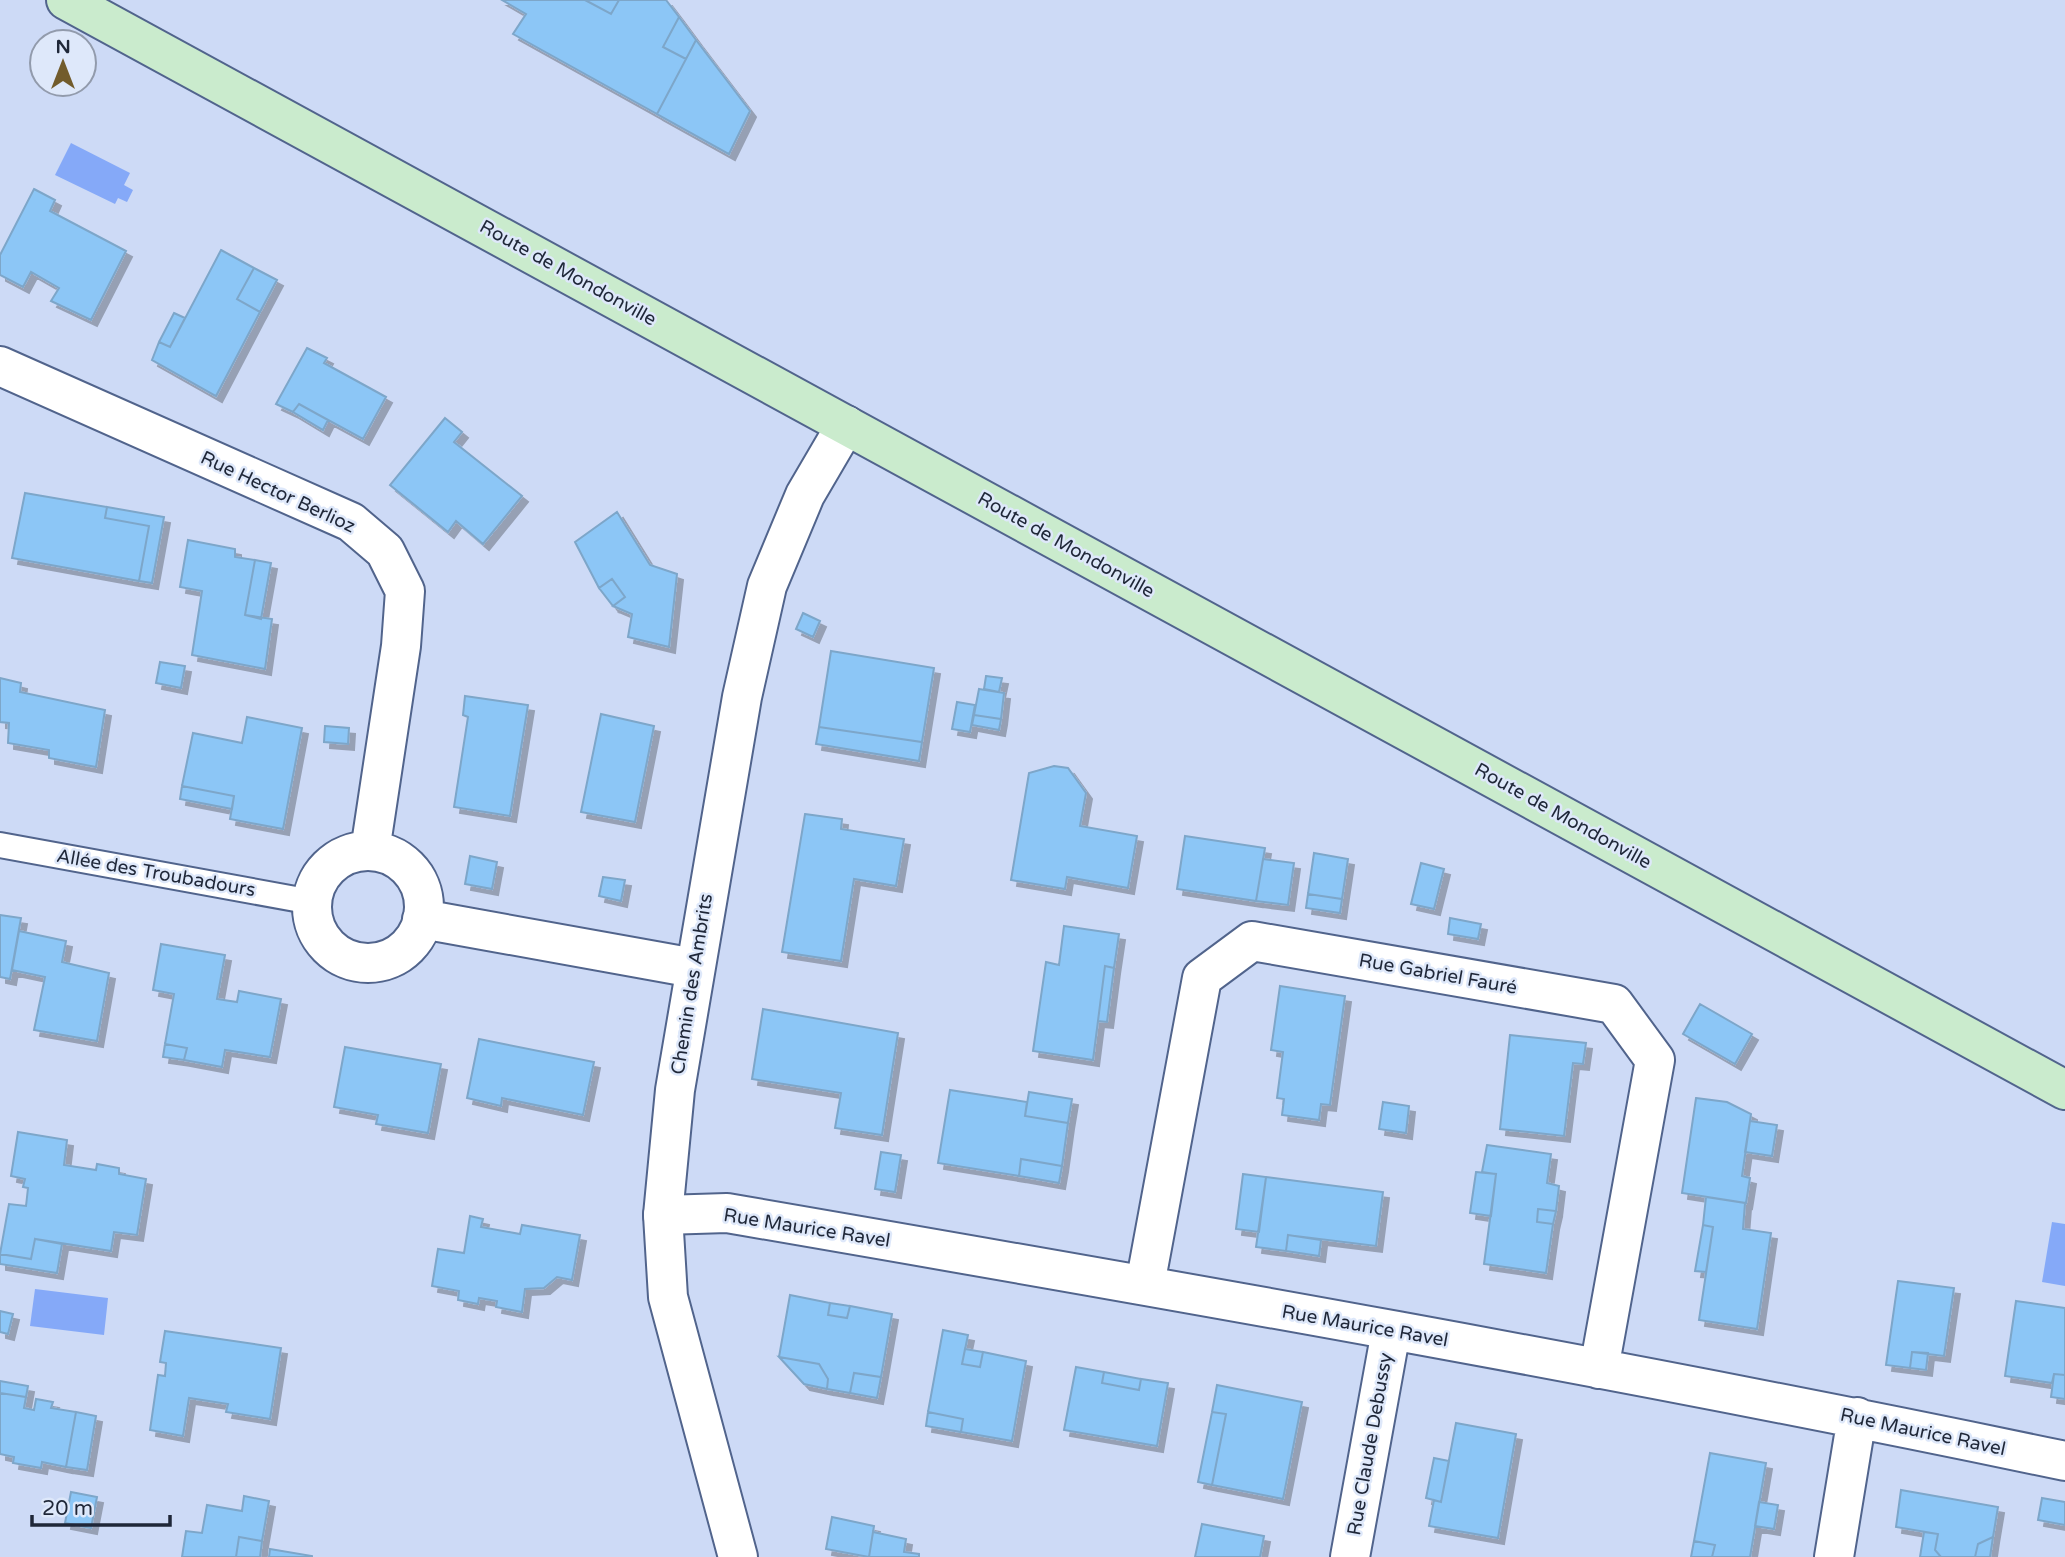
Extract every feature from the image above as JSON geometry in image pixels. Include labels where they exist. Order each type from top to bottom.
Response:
[{"type":"main road","name":"Route de Mondonville","points":[[66,0],[2065,1090]]},
{"type":"street","name":"Rue Hector Berlioz","points":[[0,366],[351,522],[385,551],[405,591],[401,646],[370,851]]},
{"type":"street","name":"Chemin des Ambrits","points":[[738,1557],[668,1297],[663,1215],[677,1067],[742,696],[767,586],[805,495],[846,425]]},
{"type":"street","points":[[358,851],[370,851],[396,858],[412,870],[421,888],[424,908],[421,927],[410,944],[395,956],[377,962],[357,962],[339,955],[324,942],[314,925],[312,902],[314,887],[325,870],[340,857],[358,851]]},
{"type":"street","points":[[422,919],[694,968]]},
{"type":"street","name":"Rue Gabriel Fauré","points":[[1145,1285],[1202,978],[1252,942],[1614,1004],[1655,1060],[1599,1370]]},
{"type":"street","name":"Rue Maurice Ravel","points":[[663,1215],[727,1213],[1145,1285],[1857,1417],[2065,1461]]},
{"type":"street","name":"Rue Claude Debussy","points":[[1350,1557],[1391,1331]]},
{"type":"street","points":[[1834,1557],[1857,1417]]},
{"type":"lane","name":"Allée des Troubadours","points":[[0,845],[312,902]]},
{"type":"water","points":[[71,143],[130,173],[124,185],[133,190],[127,202],[118,198],[115,204],[55,175]]},
{"type":"water","points":[[2052,1222],[2065,1224],[2065,1286],[2042,1282]]},
{"type":"water","points":[[35,1289],[108,1298],[104,1335],[30,1326]]},
{"type":"building","points":[[502,0],[585,0],[611,14],[619,0],[666,0],[679,17],[663,47],[686,59],[657,114],[513,34],[526,14]]},
{"type":"building","points":[[585,0],[619,0],[611,14]]},
{"type":"building","points":[[679,17],[696,40],[686,59],[663,47]]},
{"type":"building","points":[[696,40],[750,111],[729,154],[657,114]]},
{"type":"building","points":[[34,189],[55,200],[50,211],[126,251],[91,320],[51,301],[59,288],[31,272],[23,287],[0,275],[0,255]]},
{"type":"building","points":[[221,250],[254,268],[237,299],[260,312],[216,396],[152,360],[159,342],[170,347]]},
{"type":"building","points":[[254,268],[277,280],[260,312],[237,299]]},
{"type":"building","points":[[174,313],[185,318],[170,347],[159,342]]},
{"type":"building","points":[[307,348],[327,358],[324,363],[386,397],[363,439],[299,404],[293,412],[276,404]]},
{"type":"building","points":[[299,404],[328,420],[323,430],[293,412]]},
{"type":"building","points":[[445,418],[462,432],[454,442],[522,496],[483,544],[456,521],[448,532],[390,485]]},
{"type":"building","points":[[25,493],[107,507],[105,518],[149,526],[139,581],[12,558]]},
{"type":"building","points":[[107,507],[164,517],[152,583],[139,581],[149,526],[105,518]]},
{"type":"building","points":[[617,512],[650,565],[677,574],[669,647],[628,637],[632,614],[613,606],[625,597],[612,579],[599,588],[575,542]]},
{"type":"building","points":[[188,540],[235,549],[235,557],[255,560],[245,615],[272,619],[265,669],[192,655],[202,591],[180,587]]},
{"type":"building","points":[[255,560],[271,563],[261,619],[245,615]]},
{"type":"building","points":[[612,579],[625,597],[613,606],[599,588]]},
{"type":"building","points":[[803,613],[820,621],[813,637],[796,629]]},
{"type":"building","points":[[831,651],[934,668],[922,742],[819,727]]},
{"type":"building","points":[[160,662],[185,666],[181,688],[156,683]]},
{"type":"building","points":[[986,676],[1002,678],[999,692],[984,689]]},
{"type":"building","points":[[0,678],[21,683],[20,692],[105,710],[96,767],[49,758],[49,750],[8,743],[9,723],[0,722]]},
{"type":"building","points":[[979,689],[1004,693],[1001,719],[974,715]]},
{"type":"building","points":[[465,696],[528,705],[510,816],[454,807],[468,717],[463,715]]},
{"type":"building","points":[[957,702],[975,705],[970,732],[952,729]]},
{"type":"building","points":[[601,714],[654,726],[635,822],[581,812]]},
{"type":"building","points":[[974,715],[1001,719],[999,730],[972,725]]},
{"type":"building","points":[[247,717],[302,728],[283,829],[230,819],[234,796],[182,786],[193,733],[242,743]]},
{"type":"building","points":[[325,726],[349,728],[348,744],[324,742]]},
{"type":"building","points":[[819,727],[922,742],[919,761],[816,744]]},
{"type":"building","points":[[1054,766],[1068,768],[1086,793],[1080,826],[1137,836],[1128,888],[1067,877],[1065,889],[1011,880],[1029,773]]},
{"type":"building","points":[[182,786],[234,796],[232,809],[180,799]]},
{"type":"building","points":[[805,814],[842,819],[841,829],[904,839],[896,886],[854,879],[841,961],[782,952]]},
{"type":"building","points":[[1185,836],[1265,848],[1256,901],[1177,889]]},
{"type":"building","points":[[1314,853],[1348,859],[1342,899],[1308,894]]},
{"type":"building","points":[[470,856],[497,862],[492,889],[465,884]]},
{"type":"building","points":[[1263,859],[1294,863],[1288,905],[1256,901]]},
{"type":"building","points":[[1421,863],[1444,869],[1434,909],[1411,904]]},
{"type":"building","points":[[603,877],[625,880],[621,901],[599,896]]},
{"type":"building","points":[[1308,894],[1342,899],[1340,913],[1306,908]]},
{"type":"building","points":[[0,915],[21,918],[10,979],[0,977]]},
{"type":"building","points":[[1450,918],[1481,924],[1478,939],[1448,934]]},
{"type":"building","points":[[1064,926],[1119,934],[1114,968],[1105,966],[1093,1060],[1033,1051],[1046,962],[1059,965]]},
{"type":"building","points":[[19,931],[66,941],[62,962],[109,973],[97,1041],[34,1030],[45,977],[12,970]]},
{"type":"building","points":[[161,944],[225,955],[217,999],[237,1002],[239,991],[281,999],[270,1057],[225,1050],[222,1067],[184,1060],[187,1048],[165,1044],[174,994],[153,990]]},
{"type":"building","points":[[1105,966],[1114,968],[1107,1022],[1098,1021]]},
{"type":"building","points":[[1280,986],[1345,996],[1330,1105],[1321,1104],[1319,1120],[1282,1115],[1284,1099],[1277,1098],[1283,1052],[1271,1050]]},
{"type":"building","points":[[1700,1004],[1752,1034],[1735,1064],[1683,1034]]},
{"type":"building","points":[[763,1009],[898,1033],[882,1135],[835,1128],[841,1093],[752,1079]]},
{"type":"building","points":[[1510,1035],[1586,1043],[1583,1064],[1573,1063],[1564,1136],[1500,1129]]},
{"type":"building","points":[[479,1039],[594,1062],[583,1115],[502,1098],[501,1106],[467,1098]]},
{"type":"building","points":[[165,1044],[187,1048],[184,1060],[163,1057]]},
{"type":"building","points":[[345,1047],[441,1064],[428,1133],[376,1124],[378,1115],[334,1107]]},
{"type":"building","points":[[950,1090],[1027,1102],[1025,1116],[1068,1123],[1062,1166],[1021,1159],[1019,1176],[938,1163]]},
{"type":"building","points":[[1029,1092],[1072,1099],[1068,1123],[1025,1116]]},
{"type":"building","points":[[1696,1098],[1727,1102],[1751,1114],[1742,1176],[1750,1178],[1746,1203],[1682,1193]]},
{"type":"building","points":[[1383,1102],[1409,1106],[1406,1133],[1379,1129]]},
{"type":"building","points":[[1750,1121],[1777,1125],[1772,1156],[1745,1152]]},
{"type":"building","points":[[18,1132],[67,1140],[64,1165],[96,1170],[97,1164],[119,1168],[119,1174],[146,1179],[137,1235],[114,1232],[111,1251],[35,1239],[31,1259],[0,1254],[9,1204],[26,1206],[28,1188],[23,1187],[25,1179],[11,1176]]},
{"type":"building","points":[[1487,1145],[1551,1154],[1547,1183],[1559,1186],[1556,1211],[1538,1209],[1537,1222],[1553,1224],[1546,1273],[1484,1264],[1496,1174],[1482,1172]]},
{"type":"building","points":[[881,1152],[901,1155],[895,1192],[875,1189]]},
{"type":"building","points":[[1021,1159],[1062,1166],[1059,1183],[1019,1176]]},
{"type":"building","points":[[1476,1172],[1496,1174],[1491,1216],[1470,1213]]},
{"type":"building","points":[[1243,1174],[1266,1177],[1259,1232],[1236,1229]]},
{"type":"building","points":[[1266,1177],[1383,1192],[1376,1246],[1288,1235],[1286,1251],[1256,1247]]},
{"type":"building","points":[[1706,1197],[1745,1203],[1743,1229],[1771,1233],[1757,1329],[1699,1320],[1713,1227],[1703,1225]]},
{"type":"building","points":[[1538,1209],[1556,1211],[1553,1224],[1537,1222]]},
{"type":"building","points":[[470,1216],[483,1219],[481,1227],[520,1234],[522,1225],[580,1235],[572,1280],[557,1277],[544,1288],[525,1289],[522,1312],[496,1307],[497,1301],[479,1298],[478,1304],[458,1300],[459,1291],[432,1286],[438,1249],[464,1253]]},
{"type":"building","points":[[1703,1225],[1713,1227],[1706,1272],[1695,1271]]},
{"type":"building","points":[[1288,1235],[1321,1240],[1319,1256],[1286,1251]]},
{"type":"building","points":[[35,1239],[62,1244],[57,1273],[0,1264],[0,1254],[31,1259]]},
{"type":"building","points":[[1898,1281],[1954,1288],[1944,1356],[1912,1352],[1910,1368],[1886,1365]]},
{"type":"building","points":[[790,1295],[830,1303],[828,1315],[847,1318],[850,1306],[892,1314],[881,1377],[854,1373],[850,1393],[827,1389],[828,1379],[819,1364],[779,1357]]},
{"type":"building","points":[[2016,1301],[2065,1308],[2065,1375],[2054,1374],[2052,1383],[2005,1376]]},
{"type":"building","points":[[830,1303],[850,1306],[847,1318],[828,1315]]},
{"type":"building","points":[[0,1311],[13,1314],[8,1334],[0,1332]]},
{"type":"building","points":[[943,1330],[968,1335],[962,1364],[980,1367],[983,1352],[1026,1361],[1012,1441],[961,1432],[963,1419],[928,1412]]},
{"type":"building","points":[[165,1331],[281,1348],[270,1419],[226,1412],[228,1404],[189,1398],[183,1436],[150,1430],[158,1375],[165,1376],[166,1363],[160,1362]]},
{"type":"building","points":[[965,1349],[983,1352],[980,1367],[962,1364]]},
{"type":"building","points":[[1912,1352],[1928,1353],[1926,1370],[1910,1368]]},
{"type":"building","points":[[779,1357],[819,1364],[828,1379],[827,1389],[804,1384]]},
{"type":"building","points":[[1076,1367],[1104,1372],[1102,1383],[1139,1390],[1141,1379],[1168,1383],[1157,1446],[1064,1430]]},
{"type":"building","points":[[1104,1372],[1141,1379],[1139,1390],[1102,1383]]},
{"type":"building","points":[[854,1373],[881,1377],[877,1398],[850,1393]]},
{"type":"building","points":[[2054,1374],[2065,1375],[2065,1399],[2051,1397]]},
{"type":"building","points":[[0,1381],[28,1386],[26,1397],[0,1393]]},
{"type":"building","points":[[1217,1385],[1302,1402],[1283,1499],[1212,1485],[1226,1414],[1212,1412]]},
{"type":"building","points":[[0,1393],[26,1397],[24,1408],[34,1410],[36,1399],[53,1402],[51,1408],[76,1412],[66,1467],[42,1462],[41,1468],[13,1463],[14,1457],[0,1454]]},
{"type":"building","points":[[76,1412],[96,1416],[87,1470],[66,1467]]},
{"type":"building","points":[[928,1412],[963,1419],[961,1432],[926,1426]]},
{"type":"building","points":[[1212,1412],[1226,1414],[1212,1485],[1198,1482]]},
{"type":"building","points":[[1456,1423],[1516,1434],[1498,1538],[1429,1526],[1434,1500],[1441,1502]]},
{"type":"building","points":[[1710,1453],[1766,1463],[1750,1557],[1712,1557],[1715,1545],[1694,1541]]},
{"type":"building","points":[[1434,1458],[1449,1461],[1441,1502],[1426,1498]]},
{"type":"building","points":[[1901,1490],[1998,1507],[1993,1537],[1978,1544],[1975,1557],[1941,1557],[1935,1550],[1938,1534],[1896,1527]]},
{"type":"building","points":[[71,1492],[97,1497],[91,1528],[65,1523]]},
{"type":"building","points":[[244,1496],[269,1501],[262,1541],[239,1537],[236,1557],[182,1557],[186,1531],[202,1533],[207,1505],[242,1511]]},
{"type":"building","points":[[2042,1498],[2065,1502],[2065,1525],[2038,1520]]},
{"type":"building","points":[[1759,1502],[1778,1505],[1774,1529],[1755,1526]]},
{"type":"building","points":[[832,1517],[874,1526],[869,1557],[826,1549]]},
{"type":"building","points":[[1202,1524],[1264,1536],[1260,1557],[1195,1557]]},
{"type":"building","points":[[873,1532],[906,1539],[904,1552],[919,1554],[919,1557],[869,1557]]},
{"type":"building","points":[[1924,1532],[1938,1534],[1935,1550],[1941,1557],[1920,1557]]},
{"type":"building","points":[[239,1537],[262,1541],[260,1557],[236,1557]]},
{"type":"building","points":[[1993,1537],[1990,1557],[1975,1557],[1978,1544]]},
{"type":"building","points":[[1694,1541],[1715,1545],[1712,1557],[1691,1557]]},
{"type":"building","points":[[270,1549],[312,1556],[312,1557],[269,1557]]}]
